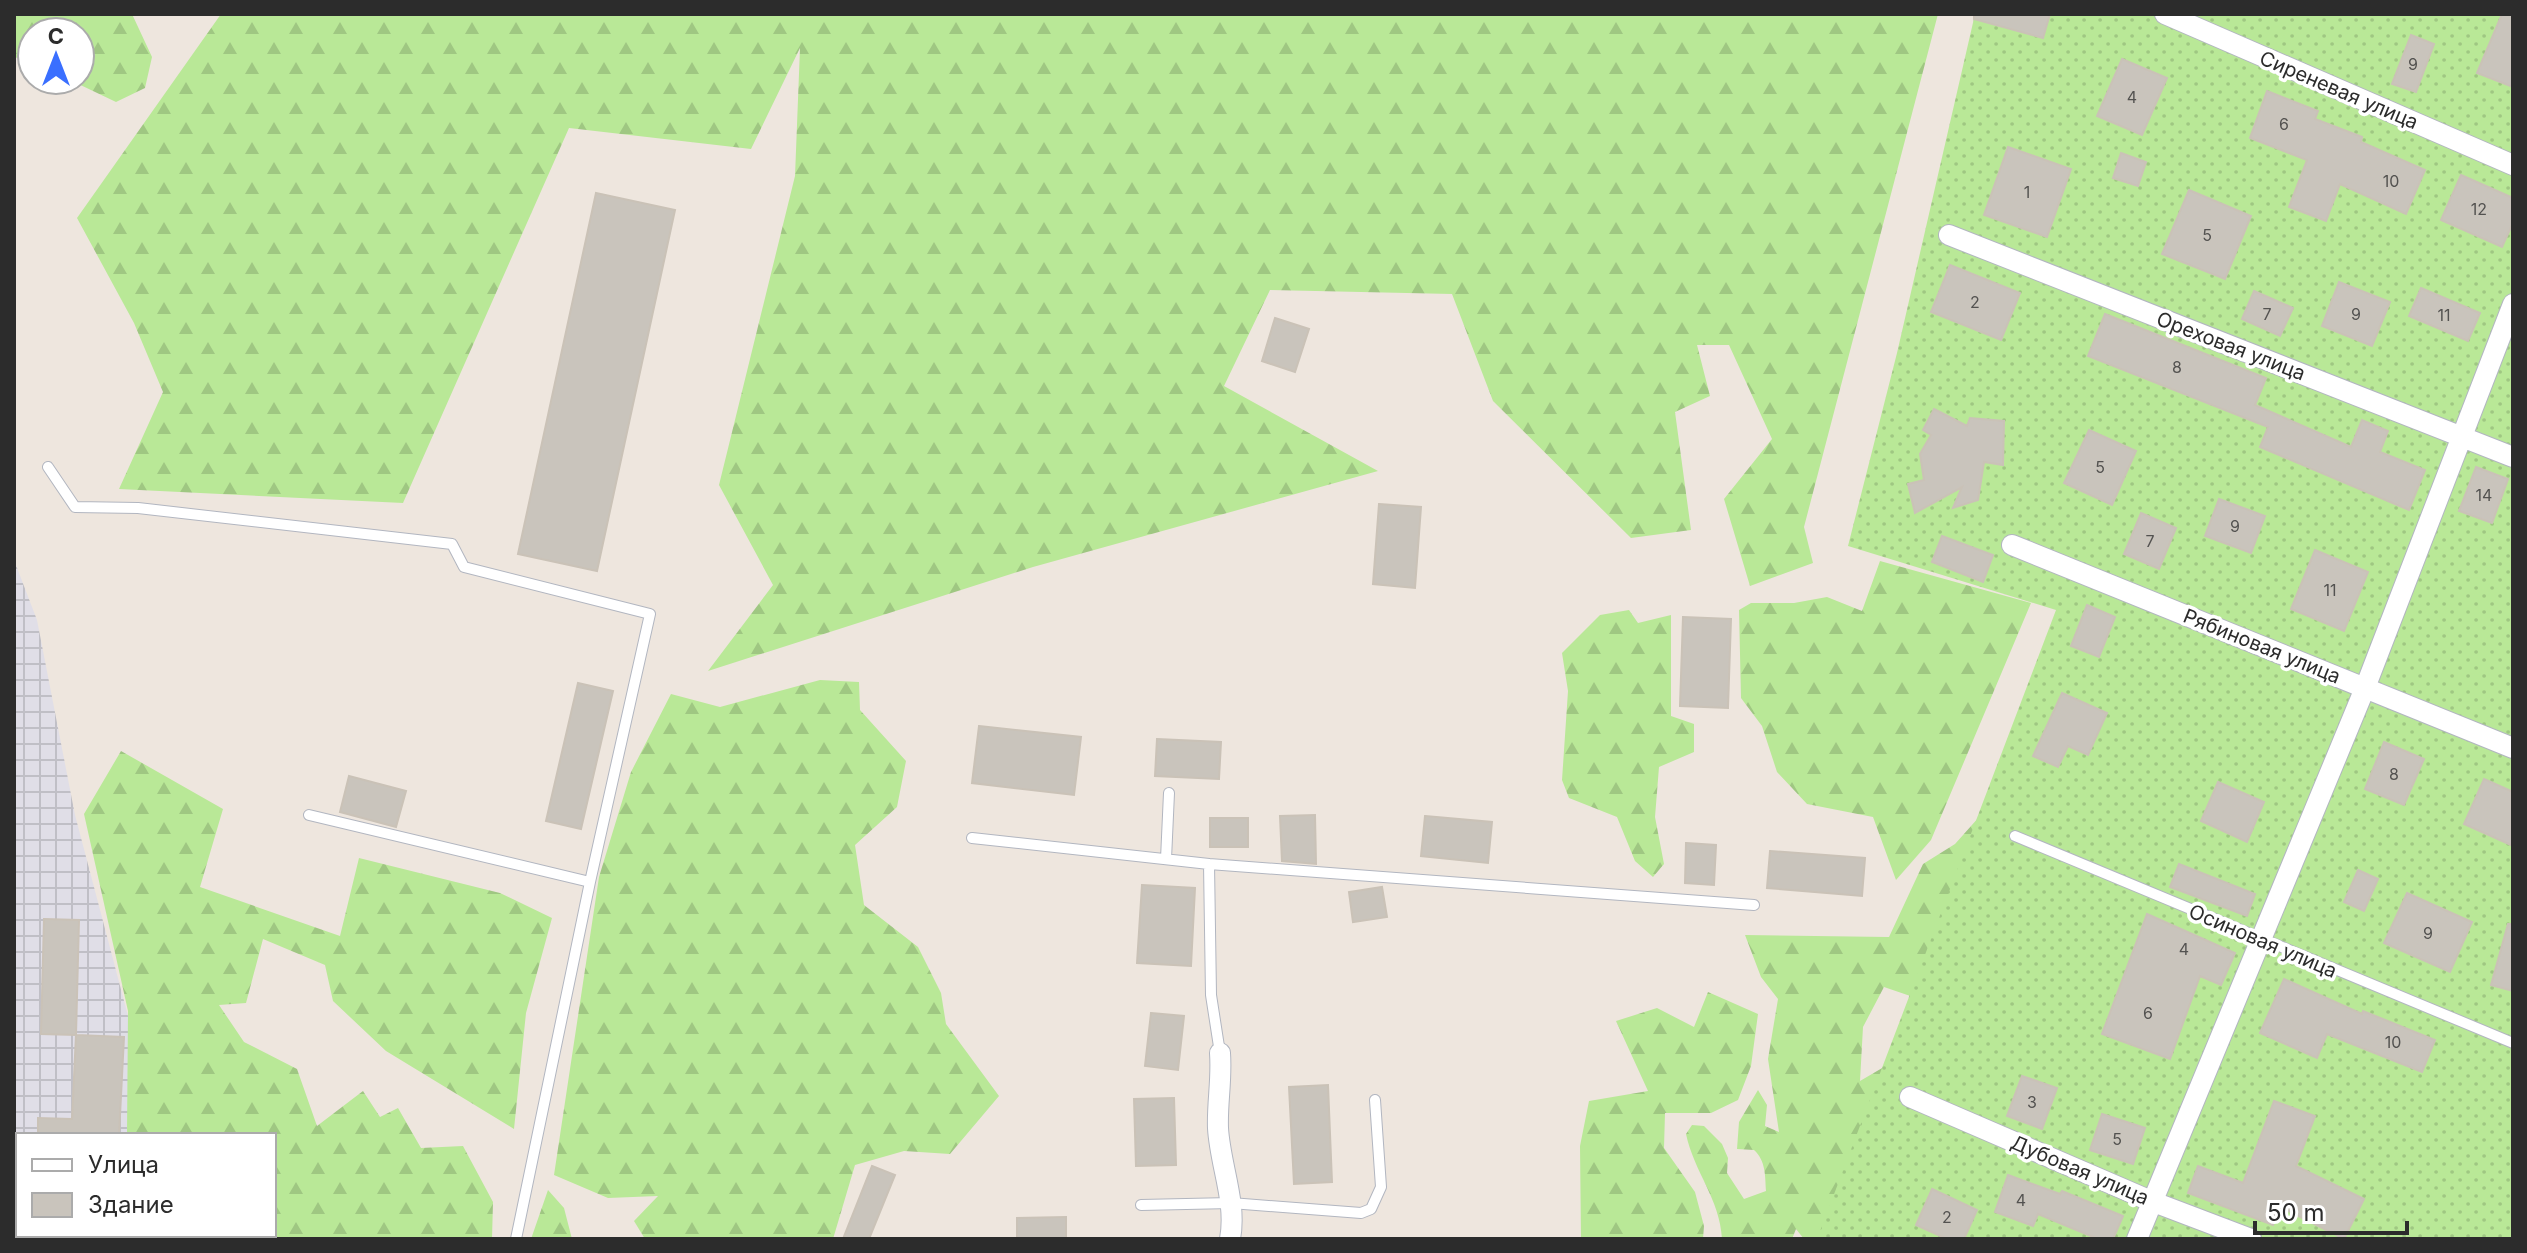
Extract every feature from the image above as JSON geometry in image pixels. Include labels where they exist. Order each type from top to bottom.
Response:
[{"type":"street","name":"Сиреневая улица","points":[[2165,14],[2513,165]]},
{"type":"street","name":"Ореховая улица","points":[[1949,235],[2513,457]]},
{"type":"street","points":[[2137,1239],[2365,688],[2513,304]]},
{"type":"street","name":"Рябиновая улица","points":[[2012,545],[2513,748]]},
{"type":"street","points":[[1220,1053],[1223,1085],[1218,1125],[1231,1203],[1230,1239]]},
{"type":"street","name":"Дубовая улица","points":[[1910,1097],[2151,1201],[2251,1239]]},
{"type":"lane","points":[[48,467],[75,507],[138,508],[452,544],[464,567],[650,614],[590,882],[516,1239]]},
{"type":"lane","points":[[1166,859],[1169,793]]},
{"type":"lane","points":[[309,815],[590,882]]},
{"type":"lane","name":"Осиновая улица","points":[[2015,836],[2513,1043]]},
{"type":"lane","points":[[972,838],[1209,864],[1754,905]]},
{"type":"lane","points":[[1209,864],[1211,995],[1220,1053]]},
{"type":"lane","points":[[1141,1205],[1231,1203],[1361,1213],[1371,1209],[1381,1187],[1375,1100]]},
{"type":"shaded area","points":[[14,560],[37,620],[75,815],[133,1035],[127,1133],[16,1133],[16,1237],[121,1239],[14,1239]]},
{"type":"green space","points":[[14,14],[132,14],[152,57],[145,88],[116,102],[96,92],[96,16],[16,16],[14,57]]},
{"type":"green space","points":[[221,14],[1938,14],[1804,527],[1813,563],[1750,586],[1724,499],[1772,439],[1729,345],[1697,345],[1710,396],[1675,412],[1691,530],[1631,538],[1493,401],[1452,294],[1270,290],[1224,386],[1378,471],[1033,567],[708,671],[773,585],[719,485],[795,176],[800,48],[751,149],[569,128],[403,503],[119,489],[163,392],[134,323],[77,218]]},
{"type":"green space","points":[[1975,14],[2513,14],[2513,1239],[1817,1239],[2056,610],[1848,546],[1897,353]]},
{"type":"green space","points":[[1880,561],[2031,603],[1931,840],[1896,880],[1873,817],[1807,804],[1777,772],[1762,726],[1741,698],[1739,610],[1751,603],[1794,603],[1827,597],[1862,611]]},
{"type":"green space","points":[[1629,610],[1638,623],[1671,615],[1671,716],[1694,724],[1694,752],[1659,767],[1655,817],[1664,864],[1653,877],[1635,861],[1617,817],[1569,798],[1562,780],[1568,691],[1562,653],[1600,615]]},
{"type":"green space","points":[[820,680],[859,682],[860,710],[906,761],[897,807],[855,845],[864,905],[918,947],[941,993],[946,1024],[999,1096],[950,1154],[904,1151],[855,1165],[833,1239],[645,1239],[634,1221],[658,1196],[608,1198],[554,1175],[599,877],[631,772],[671,694],[720,707]]},
{"type":"green space","points":[[121,751],[223,809],[200,887],[340,936],[359,858],[500,893],[552,918],[526,1013],[514,1129],[386,1051],[333,1001],[325,965],[263,939],[246,1003],[219,1005],[244,1042],[297,1069],[317,1126],[363,1091],[380,1117],[398,1108],[421,1148],[463,1146],[493,1202],[492,1239],[120,1239],[276,1237],[276,1133],[127,1133],[128,1011],[84,814]]},
{"type":"green space","points":[[1996,798],[1922,1000],[1884,987],[1863,1027],[1860,1081],[1889,1064],[1841,1239],[1804,1239],[1796,1229],[1792,1239],[1722,1239],[1717,1211],[1686,1134],[1692,1125],[1704,1126],[1722,1144],[1728,1158],[1727,1173],[1744,1199],[1766,1191],[1764,1169],[1758,1154],[1754,1150],[1737,1149],[1739,1122],[1758,1090],[1767,1105],[1765,1126],[1779,1132],[1768,1059],[1778,999],[1761,977],[1745,935],[1889,937],[1923,864],[1955,844]]},
{"type":"green space","points":[[1708,992],[1758,1014],[1751,1066],[1738,1100],[1711,1113],[1665,1113],[1664,1148],[1695,1192],[1704,1226],[1703,1239],[1581,1239],[1580,1146],[1589,1101],[1648,1091],[1616,1021],[1657,1008],[1694,1027]]},
{"type":"green space","points":[[548,1190],[564,1208],[572,1239],[531,1239]]},
{"type":"building","points":[[1974,14],[2050,14],[2043,38],[1974,19]]},
{"type":"building","points":[[2502,14],[2513,14],[2513,87],[2477,73]]},
{"type":"building","points":[[2411,35],[2434,44],[2416,92],[2392,84]]},
{"type":"building","points":[[2122,59],[2167,78],[2142,135],[2097,116]]},
{"type":"building","points":[[2267,91],[2318,111],[2315,119],[2362,137],[2361,142],[2425,170],[2406,214],[2340,184],[2326,221],[2289,207],[2307,160],[2250,138]]},
{"type":"building","points":[[2008,147],[2071,169],[2047,237],[1984,215]]},
{"type":"building","points":[[2121,153],[2146,162],[2138,186],[2113,178]]},
{"type":"building","points":[[2461,175],[2513,198],[2513,223],[2502,247],[2441,220]]},
{"type":"building","points":[[2189,190],[2251,216],[2225,279],[2162,254]]},
{"type":"building","points":[[596,193],[675,210],[597,571],[518,554]]},
{"type":"building","points":[[1950,265],[2020,293],[2001,340],[1931,312]]},
{"type":"building","points":[[2339,282],[2390,302],[2372,346],[2322,326]]},
{"type":"building","points":[[2421,288],[2480,313],[2468,341],[2409,316]]},
{"type":"building","points":[[2254,291],[2293,308],[2280,336],[2242,319]]},
{"type":"building","points":[[2105,314],[2266,378],[2255,405],[2351,447],[2362,420],[2388,431],[2380,452],[2425,470],[2409,510],[2260,447],[2268,427],[2088,356]]},
{"type":"building","points":[[1275,318],[1309,329],[1295,372],[1262,361]]},
{"type":"building","points":[[1934,409],[1967,426],[1970,418],[2004,421],[2003,465],[1984,462],[1978,500],[1953,508],[1962,487],[1915,513],[1908,484],[1924,480],[1920,454],[1931,435],[1923,430]]},
{"type":"building","points":[[2089,430],[2136,451],[2112,505],[2064,483]]},
{"type":"building","points":[[2476,467],[2508,479],[2492,523],[2459,511]]},
{"type":"building","points":[[2219,499],[2265,516],[2251,553],[2205,536]]},
{"type":"building","points":[[1379,504],[1421,507],[1415,588],[1373,584]]},
{"type":"building","points":[[2141,513],[2176,528],[2159,569],[2124,554]]},
{"type":"building","points":[[1942,536],[1993,555],[1983,582],[1932,562]]},
{"type":"building","points":[[2315,550],[2368,572],[2344,631],[2291,609]]},
{"type":"building","points":[[2087,605],[2115,617],[2099,657],[2071,646]]},
{"type":"building","points":[[1683,617],[1731,619],[1728,708],[1680,706]]},
{"type":"building","points":[[578,683],[613,691],[581,829],[546,821]]},
{"type":"building","points":[[2062,693],[2107,713],[2088,755],[2068,746],[2058,767],[2033,756]]},
{"type":"building","points":[[979,726],[1081,737],[1074,795],[972,783]]},
{"type":"building","points":[[1157,739],[1221,742],[1219,779],[1155,776]]},
{"type":"building","points":[[2384,742],[2424,759],[2404,805],[2365,789]]},
{"type":"building","points":[[349,776],[406,791],[396,827],[340,812]]},
{"type":"building","points":[[2484,779],[2513,792],[2513,846],[2464,824]]},
{"type":"building","points":[[2218,782],[2264,802],[2247,842],[2201,821]]},
{"type":"building","points":[[1315,815],[1316,864],[1282,861],[1280,816]]},
{"type":"building","points":[[1425,816],[1492,822],[1488,863],[1421,856]]},
{"type":"building","points":[[1210,818],[1248,818],[1248,847],[1210,847]]},
{"type":"building","points":[[1686,843],[1716,845],[1714,885],[1685,883]]},
{"type":"building","points":[[1770,851],[1865,858],[1862,896],[1767,888]]},
{"type":"building","points":[[2179,864],[2255,894],[2247,916],[2170,887]]},
{"type":"building","points":[[2358,870],[2378,879],[2364,911],[2344,902]]},
{"type":"building","points":[[1142,885],[1195,888],[1191,966],[1137,963]]},
{"type":"building","points":[[1382,887],[1387,917],[1353,922],[1349,892]]},
{"type":"building","points":[[2407,893],[2472,922],[2450,972],[2384,943]]},
{"type":"building","points":[[2147,914],[2235,953],[2221,985],[2200,976],[2170,1059],[2102,1034]]},
{"type":"building","points":[[44,919],[79,920],[76,1035],[41,1034]]},
{"type":"building","points":[[2508,924],[2513,924],[2513,991],[2491,985]]},
{"type":"building","points":[[2284,979],[2362,1014],[2363,1011],[2435,1040],[2422,1072],[2327,1034],[2317,1058],[2260,1033]]},
{"type":"building","points":[[1151,1013],[1184,1016],[1178,1070],[1145,1066]]},
{"type":"building","points":[[76,1035],[124,1037],[119,1133],[38,1133],[38,1118],[72,1119]]},
{"type":"building","points":[[2022,1076],[2057,1088],[2042,1129],[2007,1116]]},
{"type":"building","points":[[1328,1085],[1332,1182],[1294,1184],[1289,1087]]},
{"type":"building","points":[[1174,1098],[1176,1165],[1136,1166],[1134,1099]]},
{"type":"building","points":[[2274,1101],[2315,1116],[2296,1166],[2364,1199],[2344,1239],[2280,1207],[2273,1225],[2188,1193],[2198,1166],[2243,1183]]},
{"type":"building","points":[[2102,1114],[2145,1128],[2133,1164],[2090,1150]]},
{"type":"building","points":[[872,1166],[895,1175],[869,1239],[843,1239]]},
{"type":"building","points":[[2008,1175],[2060,1194],[2062,1191],[2123,1216],[2113,1239],[2098,1239],[2038,1214],[2033,1226],[1995,1212]]},
{"type":"building","points":[[1932,1189],[1977,1210],[1964,1239],[1947,1239],[1916,1225]]},
{"type":"building","points":[[1066,1217],[1066,1239],[1017,1239],[1017,1218]]}]
